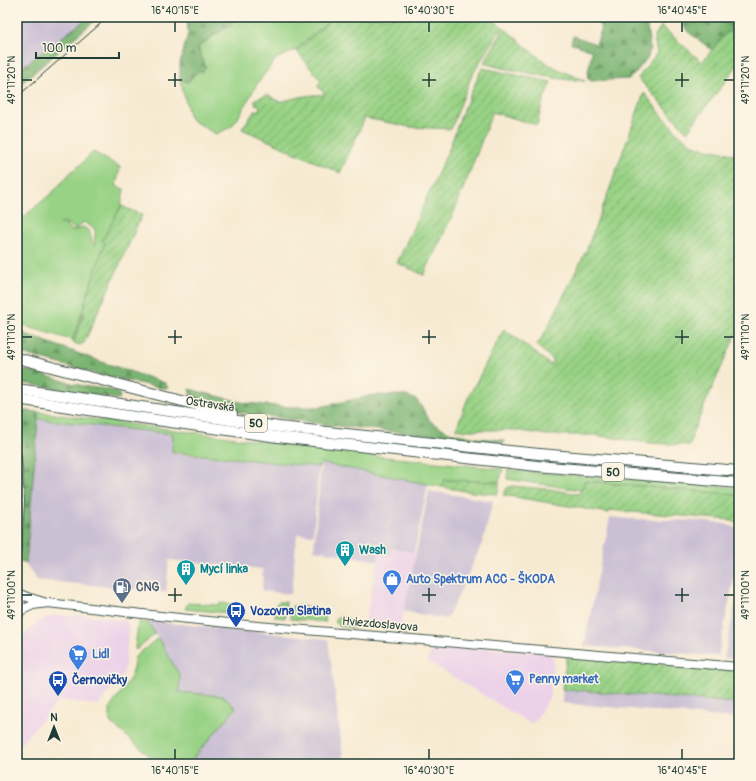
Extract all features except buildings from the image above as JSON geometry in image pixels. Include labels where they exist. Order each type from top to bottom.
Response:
[{"type":"highway","name":"50","points":[[17,358],[279,427]]},
{"type":"highway","name":"Ostravská","points":[[17,389],[279,427],[496,450],[739,471]]},
{"type":"highway","name":"Ostravská","points":[[17,399],[278,437],[537,466],[739,483]]},
{"type":"main road","points":[[17,457],[20,501],[17,550]]},
{"type":"main road","points":[[17,508],[18,521]]},
{"type":"main road","points":[[18,593],[48,603]]},
{"type":"main road","points":[[18,593],[21,602],[19,615]]},
{"type":"main road","name":"Hviezdoslavova","points":[[19,615],[33,605],[48,603],[247,625],[739,667]]},
{"type":"shaded area","points":[[17,17],[93,17],[45,49],[17,71]]},
{"type":"shaded area","name":"Vozovna Slatina","points":[[38,419],[173,434],[172,453],[319,467],[313,535],[297,534],[291,594],[262,591],[263,569],[169,560],[166,592],[37,580],[26,564]]},
{"type":"shaded area","points":[[321,463],[428,484],[414,552],[391,548],[390,556],[379,554],[378,561],[314,550]]},
{"type":"shaded area","points":[[429,491],[493,501],[483,541],[454,605],[446,619],[404,611]]},
{"type":"shaded area","points":[[610,517],[699,521],[725,524],[734,527],[739,531],[739,553],[718,656],[584,646]]},
{"type":"shaded area","points":[[391,548],[416,552],[401,627],[365,623],[379,554]]},
{"type":"shaded area","points":[[739,588],[739,660],[724,658]]},
{"type":"shaded area","points":[[55,615],[83,615],[126,620],[129,626],[123,674],[98,705],[59,700],[17,748],[17,635],[22,637],[39,621]]},
{"type":"shaded area","points":[[148,621],[328,639],[344,764],[191,764],[189,762],[223,696],[179,692],[180,676]]},
{"type":"shaded area","points":[[434,643],[552,654],[554,660],[549,698],[535,721],[532,723],[528,722],[427,661]]},
{"type":"shaded area","points":[[562,689],[739,703],[739,721],[732,718],[563,703]]},
{"type":"green space","points":[[89,17],[99,17],[17,87],[17,71]]},
{"type":"green space","points":[[187,17],[235,17],[231,26],[220,31],[198,47],[198,51],[206,67],[202,72],[198,71],[194,74],[188,82],[180,79],[180,63],[188,33]]},
{"type":"green space","points":[[235,17],[333,17],[296,50],[276,59],[257,84],[238,118],[231,127],[216,134],[190,119],[180,79],[188,82],[198,71],[202,58],[198,47],[220,31],[231,26]]},
{"type":"green space","points":[[333,17],[344,17],[345,21],[351,17],[488,17],[545,62],[585,81],[544,76],[484,63],[502,32],[499,30],[471,77],[451,129],[410,127],[365,118],[340,173],[242,129],[255,110],[257,111],[260,109],[259,105],[255,104],[255,99],[268,95],[280,102],[307,96],[323,95],[324,93],[317,86],[321,81],[296,50]]},
{"type":"green space","points":[[591,17],[648,17],[647,27],[650,49],[648,57],[629,79],[591,81],[587,78],[592,51],[571,43],[573,36],[596,44],[601,30],[598,20]]},
{"type":"green space","points":[[679,17],[712,17],[718,21],[739,28],[739,38],[728,32],[712,50],[687,31]]},
{"type":"green space","points":[[712,17],[739,17],[739,28],[718,21]]},
{"type":"green space","points":[[661,26],[702,62],[728,31],[739,38],[739,63],[687,132],[638,78],[657,53],[654,37]]},
{"type":"green space","points":[[482,68],[551,82],[543,101],[537,125],[492,112],[454,212],[424,275],[397,263],[450,147],[460,118]]},
{"type":"green space","points":[[644,93],[674,129],[688,141],[699,147],[728,153],[739,157],[739,327],[692,434],[690,445],[648,443],[594,435],[547,435],[514,430],[465,431],[456,429],[468,398],[504,329],[551,365],[553,360],[536,345],[548,327],[586,251]]},
{"type":"green space","points":[[93,152],[120,167],[116,186],[124,189],[121,206],[102,241],[105,243],[86,299],[84,312],[74,343],[72,342],[82,312],[72,340],[28,327],[25,324],[24,326],[17,323],[17,223],[55,190],[70,173]],"holes":[[[65,222],[75,229],[84,222],[95,229],[95,246],[92,243],[88,230],[83,227],[72,231],[66,224],[60,224]]]},
{"type":"green space","points":[[121,206],[142,215],[84,343],[79,345],[74,343],[84,313],[86,299],[105,243],[102,241]]},
{"type":"green space","points":[[17,331],[165,383],[168,388],[161,388],[98,375],[24,354],[17,350]]},
{"type":"green space","points":[[17,368],[83,386],[111,390],[119,394],[120,398],[118,399],[17,382]]},
{"type":"green space","points":[[189,389],[245,403],[289,407],[320,407],[373,395],[404,395],[417,400],[431,422],[449,432],[477,438],[504,440],[505,443],[338,426],[232,411],[207,403],[190,394]]},
{"type":"green space","points":[[17,410],[38,412],[26,564],[20,561],[23,489],[17,440]]},
{"type":"green space","points":[[38,412],[357,454],[503,469],[499,482],[444,480],[442,487],[321,463],[319,467],[172,452],[173,434],[38,419]]},
{"type":"green space","points":[[508,470],[739,488],[739,495],[585,481],[581,490],[507,479]]},
{"type":"green space","points":[[444,480],[499,482],[499,488],[497,494],[471,492],[442,487]]},
{"type":"green space","points":[[585,481],[739,495],[739,526],[732,520],[609,510],[609,513],[503,495],[507,488],[512,486],[549,489],[579,494]]},
{"type":"green space","points":[[279,602],[286,602],[285,618],[275,617],[276,604]]},
{"type":"green space","points":[[188,603],[219,605],[220,603],[233,604],[238,607],[240,614],[185,609]]},
{"type":"green space","points":[[292,606],[315,607],[315,614],[324,615],[326,622],[290,619]]},
{"type":"green space","points":[[339,616],[348,619],[355,628],[339,626],[336,623],[336,619]]},
{"type":"green space","points":[[139,622],[149,623],[155,634],[136,650],[135,648]]},
{"type":"green space","points":[[158,638],[180,676],[179,692],[223,696],[236,708],[190,762],[191,764],[159,764],[110,722],[110,708],[131,677],[135,657]]},
{"type":"green space","points":[[567,656],[739,670],[739,703],[562,689]]},
{"type":"tram line","points":[[17,97],[108,17]]},
{"type":"place","name":"Wash","points":[[345,567]]},
{"type":"place","name":"Mycí linka","points":[[186,586]]},
{"type":"place","name":"Auto Spektrum ACC - ŠKODA","points":[[392,596]]},
{"type":"place","name":"CNG","points":[[122,604]]},
{"type":"place","name":"Vozovna Slatina","points":[[236,628]]},
{"type":"place","name":"Lidl","points":[[78,671]]},
{"type":"place","name":"Penny market","points":[[515,696]]},
{"type":"place","name":"Černovičky","points":[[58,697]]}]
